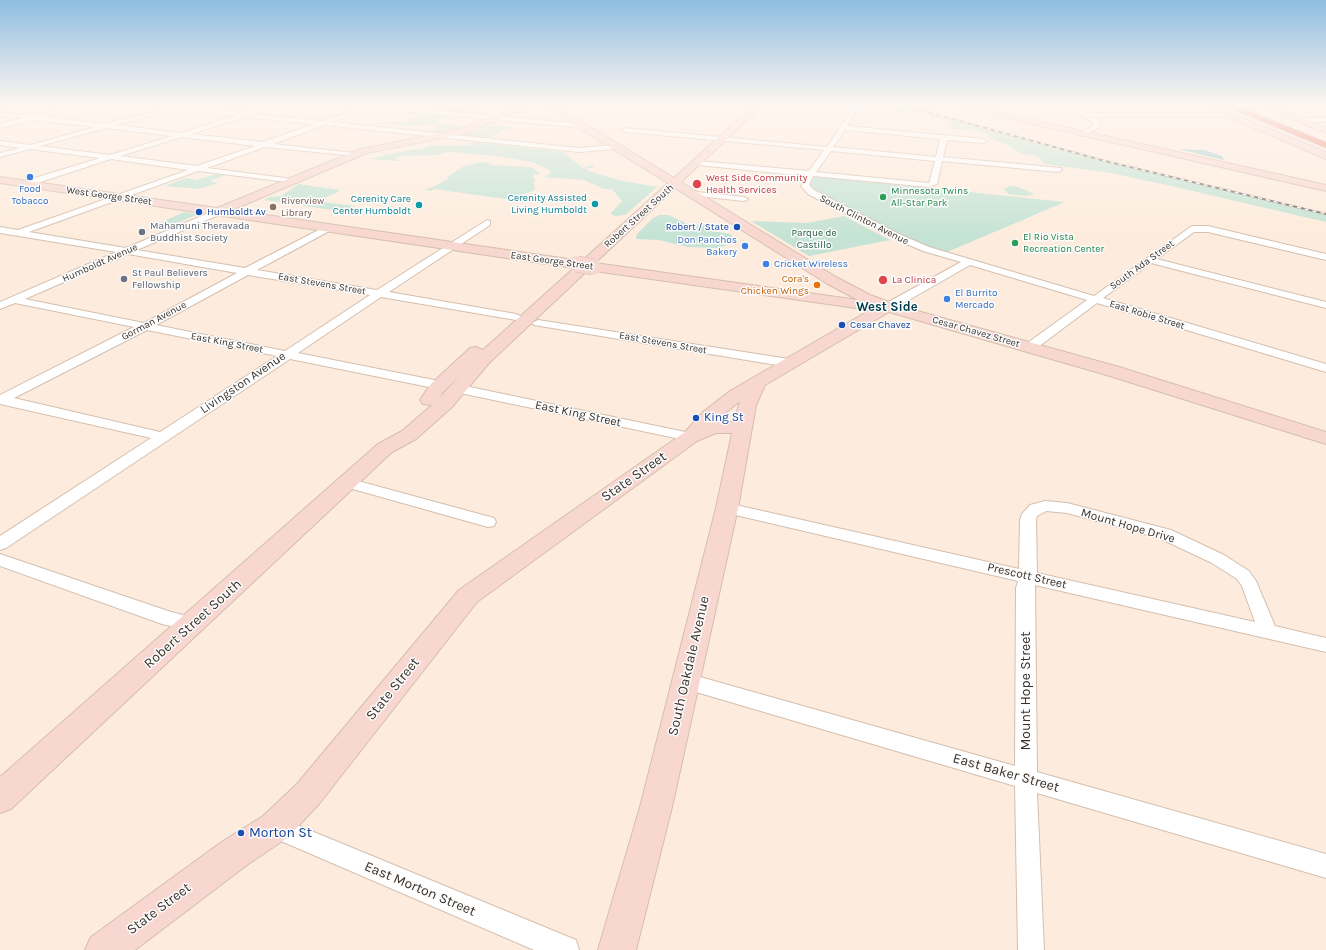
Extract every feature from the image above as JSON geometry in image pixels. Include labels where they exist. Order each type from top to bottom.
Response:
[{"type":"highway","points":[[1311,149],[1326,155]]},
{"type":"main road","name":"Humboldt Avenue","points":[[218,212],[354,154],[370,149]]},
{"type":"main road","name":"Cesar Chavez Street","points":[[621,149],[845,289],[887,307],[1030,347],[1100,369],[1113,371],[1326,438]]},
{"type":"main road","name":"Robert Street South","points":[[0,798],[385,448],[406,438],[438,396],[470,376],[483,359],[712,149]]},
{"type":"main road","points":[[1151,149],[1326,188]]},
{"type":"main road","name":"West George Street","points":[[0,180],[218,212]]},
{"type":"main road","points":[[0,192],[25,184]]},
{"type":"main road","points":[[675,184],[673,194],[538,323],[465,390],[438,396],[516,316],[661,188],[675,184]]},
{"type":"main road","name":"East George Street","points":[[218,212],[858,306],[887,307]]},
{"type":"main road","points":[[830,301],[846,300],[848,296],[845,289]]},
{"type":"main road","name":"State Street","points":[[104,950],[235,853],[275,827],[308,794],[468,596],[690,437],[710,416],[732,398],[789,363],[887,307]]},
{"type":"main road","name":"Cesar Chavez Street","points":[[1100,369],[1110,374],[1326,443]]},
{"type":"main road","name":"South Oakdale Avenue","points":[[617,950],[656,807],[727,508],[748,401],[758,382]]},
{"type":"main road","name":"State Street","points":[[690,437],[713,427],[742,428]]},
{"type":"street","points":[[0,155],[21,149]]},
{"type":"street","points":[[49,149],[293,181]]},
{"type":"street","points":[[25,184],[135,149]]},
{"type":"street","points":[[5,238],[250,149]]},
{"type":"street","points":[[312,149],[354,154]]},
{"type":"street","points":[[566,149],[582,151],[588,149]]},
{"type":"street","points":[[810,174],[827,149]]},
{"type":"street","points":[[830,149],[1058,170]]},
{"type":"street","points":[[698,163],[928,186],[933,184],[941,149]]},
{"type":"street","name":"South Clinton Avenue","points":[[810,174],[805,186],[811,192],[909,243],[967,263]]},
{"type":"street","points":[[690,193],[744,199]]},
{"type":"street","name":"Humboldt Avenue","points":[[0,306],[218,212]]},
{"type":"street","name":"Livingston Avenue","points":[[0,544],[487,223]]},
{"type":"street","name":"Gorman Avenue","points":[[0,400],[144,326],[328,228]]},
{"type":"street","name":"South Ada Street","points":[[1030,347],[1192,229],[1197,228],[1326,256]]},
{"type":"street","name":"East Stevens Street","points":[[0,230],[516,316]]},
{"type":"street","points":[[1150,260],[1326,305]]},
{"type":"street","name":"East Robie Street","points":[[967,263],[1095,299],[1326,368]]},
{"type":"street","name":"State Street","points":[[887,307],[967,263]]},
{"type":"street","name":"East King Street","points":[[14,300],[285,355],[438,396]]},
{"type":"street","name":"East Stevens Street","points":[[538,323],[789,363]]},
{"type":"street","name":"East King Street","points":[[465,390],[690,437]]},
{"type":"street","points":[[0,400],[164,437]]},
{"type":"street","points":[[347,483],[488,522]]},
{"type":"street","name":"Mount Hope Drive","points":[[1028,576],[1028,520],[1030,514],[1036,509],[1045,506],[1067,508],[1165,534],[1231,566],[1243,575],[1250,585],[1268,632]]},
{"type":"street","name":"Prescott Street","points":[[727,508],[1326,645]]},
{"type":"street","points":[[0,560],[169,619],[193,624]]},
{"type":"street","name":"Mount Hope Street","points":[[1028,576],[1025,588],[1026,779],[1031,950]]},
{"type":"street","name":"East Baker Street","points":[[686,681],[1326,866]]},
{"type":"street","name":"East Morton Street","points":[[275,827],[566,950]]},
{"type":"green space","points":[[539,149],[563,152],[585,169],[585,167],[593,165],[595,167],[586,169],[589,171],[618,180],[657,187],[625,215],[615,216],[611,214],[622,201],[612,189],[604,189],[584,180],[544,177],[551,173],[549,170],[532,162],[497,156],[448,152],[438,155],[401,156],[395,159],[399,160],[396,161],[369,159],[409,150]]},
{"type":"green space","points":[[1014,149],[1056,149],[1326,215],[1326,222],[1111,173],[1045,164],[1037,156],[1021,154]]},
{"type":"green space","points":[[482,162],[491,163],[488,165],[531,167],[540,173],[539,175],[534,174],[533,178],[539,180],[534,180],[535,190],[519,196],[520,198],[515,202],[511,201],[513,200],[434,189],[430,191],[425,189],[431,188],[448,179],[447,177],[464,166]]},
{"type":"green space","points":[[216,174],[225,175],[210,181],[218,183],[199,189],[165,186],[186,178],[196,180]]},
{"type":"green space","points":[[815,176],[1065,202],[947,252],[914,241],[817,193],[809,184]]},
{"type":"green space","points":[[299,184],[339,190],[338,192],[324,198],[327,199],[323,202],[355,206],[346,212],[264,200],[270,197],[281,196]]},
{"type":"green space","points":[[1010,186],[1015,186],[1035,194],[1026,196],[1008,194],[1004,189]]},
{"type":"green space","points":[[184,212],[198,214],[171,226],[158,224]]},
{"type":"green space","points":[[659,215],[668,215],[688,224],[705,225],[707,230],[730,234],[733,237],[725,246],[716,248],[688,247],[659,240],[636,239],[637,234],[653,218]]},
{"type":"green space","name":"Parque de Castillo","points":[[844,216],[890,240],[809,256],[751,221],[807,223]]},
{"type":"water","points":[[1179,149],[1204,150],[1222,156],[1224,160]]},
{"type":"railway","points":[[1063,149],[1105,161],[1326,214]]},
{"type":"place","name":"Food Tobacco","points":[[30,177]]},
{"type":"place","name":"West Side Community Health Services","points":[[697,184]]},
{"type":"place","name":"Minnesota Twins All-Star Park","points":[[883,197]]},
{"type":"place","name":"Cerenity Assisted Living Humboldt","points":[[595,204]]},
{"type":"place","name":"Cerenity Care Center Humboldt","points":[[419,205]]},
{"type":"place","name":"Riverview Library","points":[[273,207]]},
{"type":"place","name":"Humboldt Av","points":[[199,212]]},
{"type":"place","name":"Robert / State","points":[[737,227]]},
{"type":"place","name":"Mahamuni Theravada Buddhist Society","points":[[142,232]]},
{"type":"place","name":"El Rio Vista Recreation Center","points":[[1015,243]]},
{"type":"place","name":"Don Panchos Bakery","points":[[745,246]]},
{"type":"place","name":"Cricket Wireless","points":[[766,264]]},
{"type":"place","name":"St Paul Believers Fellowship","points":[[124,279]]},
{"type":"place","name":"La Clinica","points":[[883,280]]},
{"type":"place","name":"Cora's Chicken Wings","points":[[817,285]]},
{"type":"place","name":"El Burrito Mercado","points":[[947,299]]},
{"type":"place","name":"Cesar Chavez","points":[[842,325]]},
{"type":"place","name":"King St","points":[[696,418]]},
{"type":"place","name":"Morton St","points":[[241,833]]},
{"type":"district","name":"West Side","points":[[887,307]]}]
